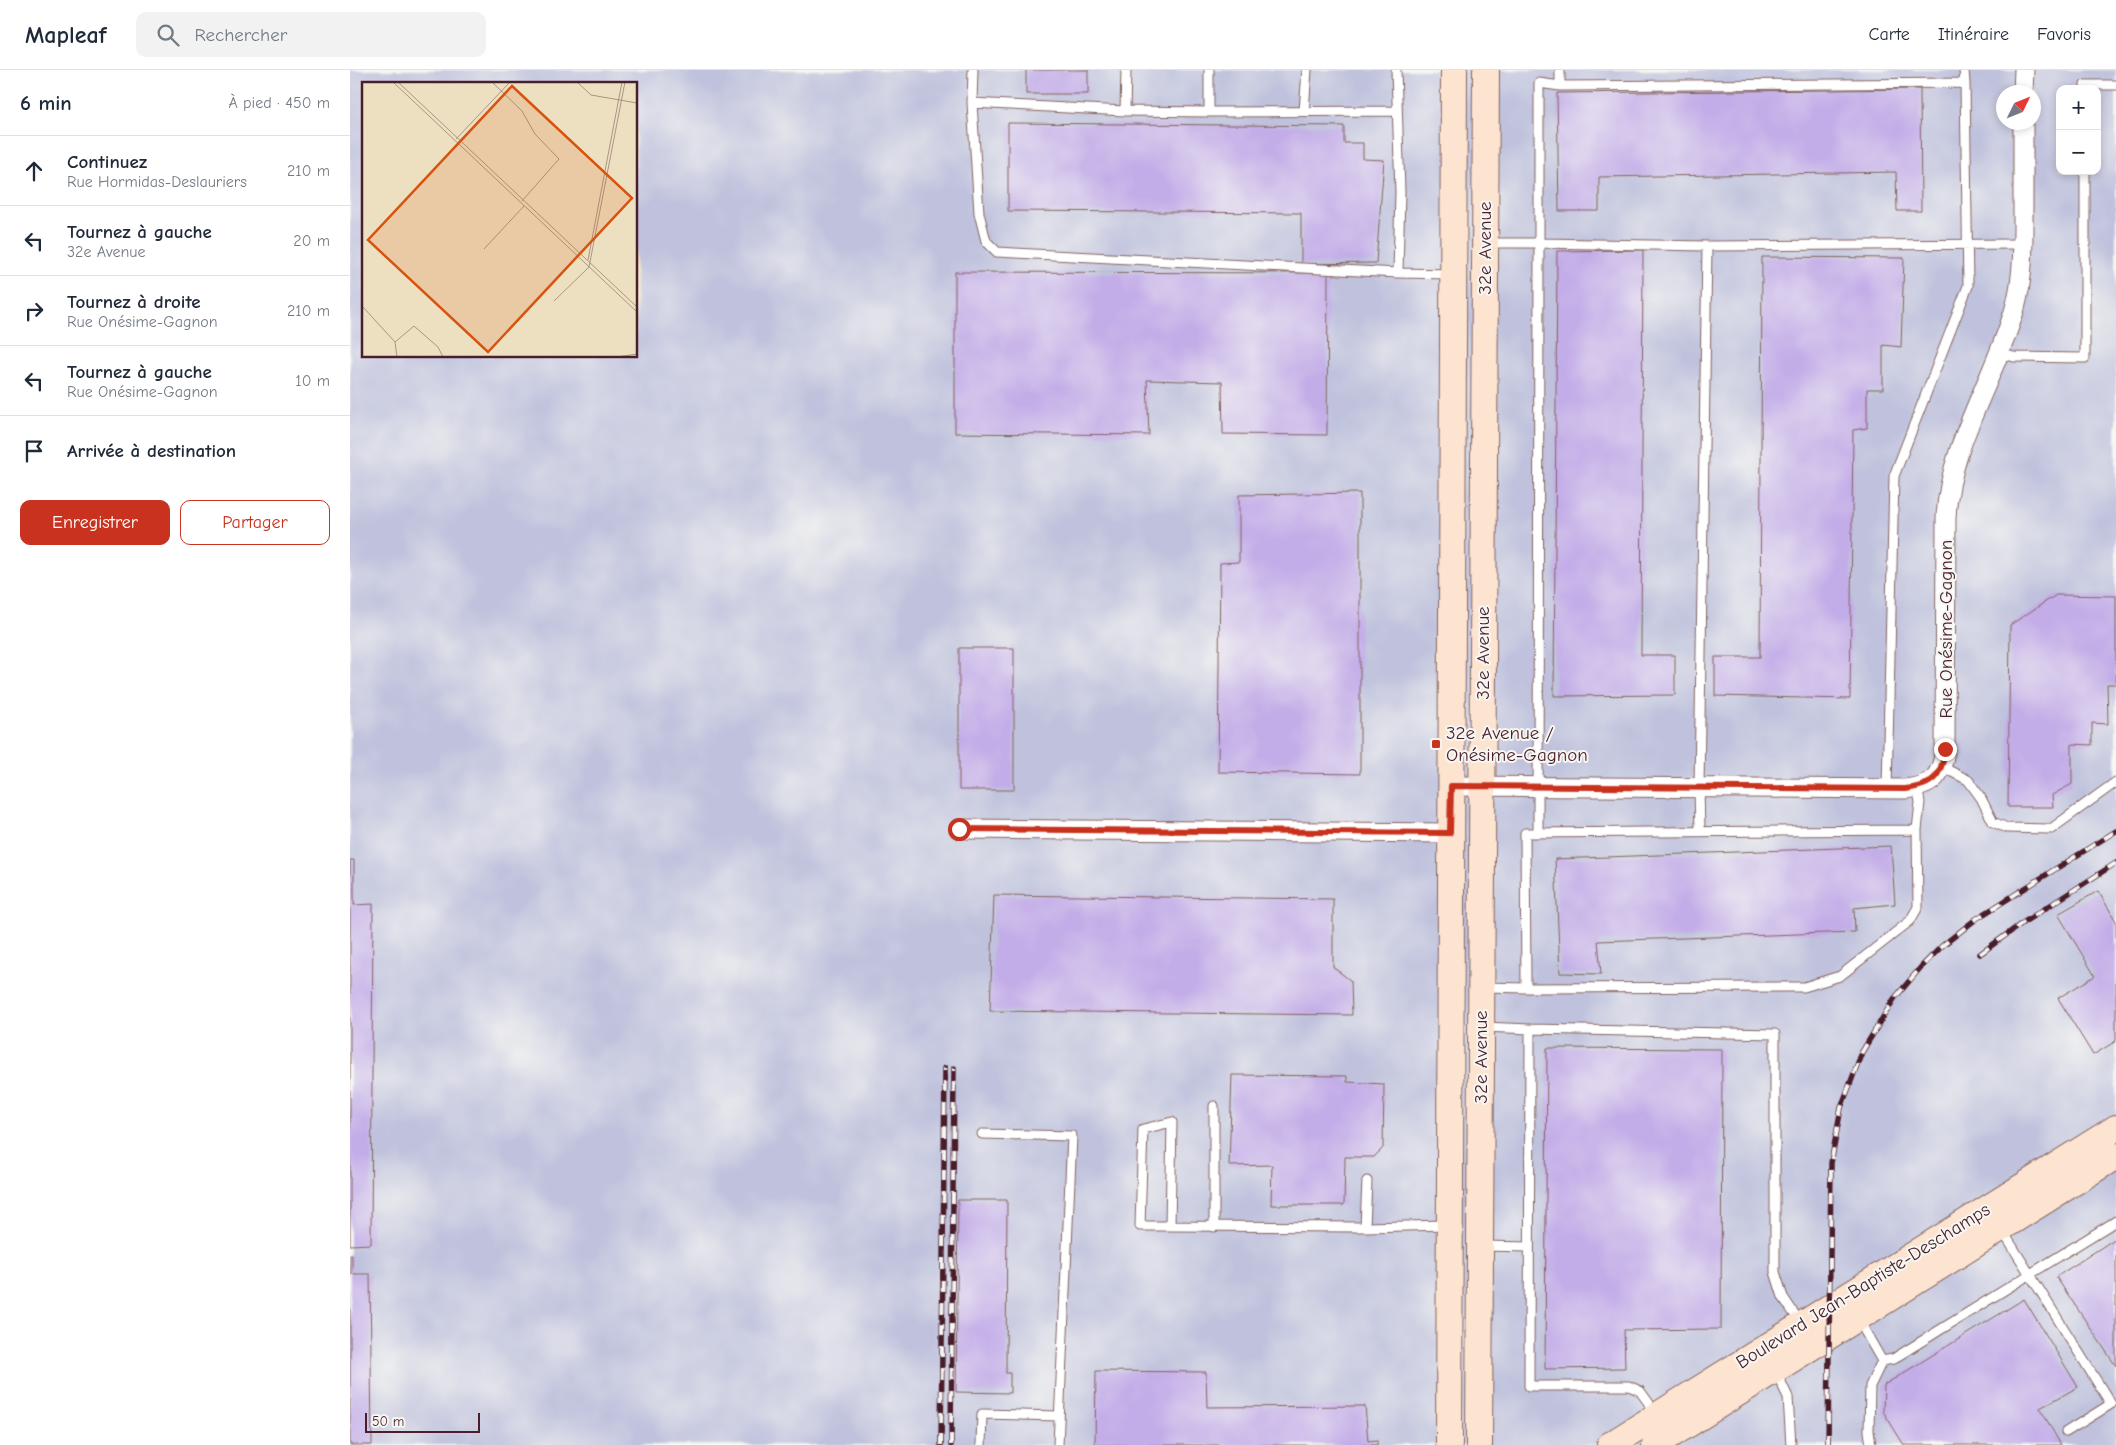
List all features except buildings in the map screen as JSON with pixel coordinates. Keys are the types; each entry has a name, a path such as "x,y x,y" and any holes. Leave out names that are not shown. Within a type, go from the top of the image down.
{"street":[{"name":"32e Avenue","path":"1448,1445 1454,70"},
{"name":"32e Avenue","path":"1479,1445 1486,70"},
{"path":"2024,70 2024,85"},
{"name":"Rue Onésime-Gagnon","path":"1942,767 1945,738 1946,526 1948,496 1960,452 1999,353 2017,299 2022,272 2023,244 2023,130"},
{"path":"1451,786 1887,789 1917,787 1934,779 1942,767"},
{"path":"959,829 1450,833"},
{"name":"Boulevard Jean-Baptiste-Deschamps","path":"1655,1445 1788,1348 2116,1128"},
{"name":"Boulevard Jean-Baptiste-Deschamps","path":"1610,1445 1657,1415 1788,1348 1857,1318 2116,1156"}],"lane":[{"path":"973,70 972,102 979,213 986,241 997,252 1398,273 1453,274"},
{"path":"1125,111 1126,70"},
{"path":"1210,70 1210,112"},
{"path":"1304,111 1307,70"},
{"path":"1396,70 1400,192 1398,273"},
{"path":"1560,70 1560,86"},
{"path":"1887,789 1894,476 1968,286 1964,70"},
{"path":"1538,833 1539,84 1560,86 1965,83"},
{"path":"2101,85 2116,85"},
{"path":"972,102 1125,111 1397,111"},
{"path":"1999,353 2014,357 2085,358 2085,175"},
{"path":"1485,243 1707,246 2023,244"},
{"path":"1700,831 1699,788 1707,246"},
{"path":"1942,767 1968,780 1981,798 1993,822 2007,828 2051,829 2116,782"},
{"path":"1481,987 1804,987 1840,976 1910,921 1916,913 1918,907 1917,830 1920,802 1917,787"},
{"path":"1526,988 1525,833 1917,830"},
{"path":"1480,1027 1775,1034 1775,1272 1783,1297 1788,1348 1786,1390 1791,1445"},
{"path":"1530,1028 1529,1386 1629,1386 1640,1391 1657,1415"},
{"path":"1214,1106 1214,1227"},
{"path":"1170,1226 1172,1122 1142,1129 1140,1226 1365,1227 1450,1224"},
{"path":"982,1134 1072,1136 1058,1445"},
{"path":"1365,1227 1367,1181"},
{"path":"1882,1361 1893,1359 2116,1220"},
{"path":"2000,1228 2111,1404 2066,1432"},
{"path":"1480,1246 1529,1247"},
{"path":"1857,1318 1882,1361"},
{"path":"1871,1445 1869,1431 1870,1386 1882,1361"},
{"path":"981,1445 982,1414 1059,1416"}],"shaded area":[{"path":"350,70 2116,70 2116,1445 350,1445"}],"railway":[{"path":"1828,1445 1831,1163 1841,1108 1862,1052 1894,999 1942,946 1976,919 2116,831"},
{"path":"1980,954 2021,924 2116,863"},
{"path":"941,1445 945,1068"},
{"path":"951,1445 954,1068"}],"place":[{"name":"32e Avenue / Onésime-Gagnon","path":"1436,744"}],"route":[{"path":"959,829 1450,833 1451,786 1905,789 1917,787 1934,779 1939,774 1944,762 1945,749"}]}
